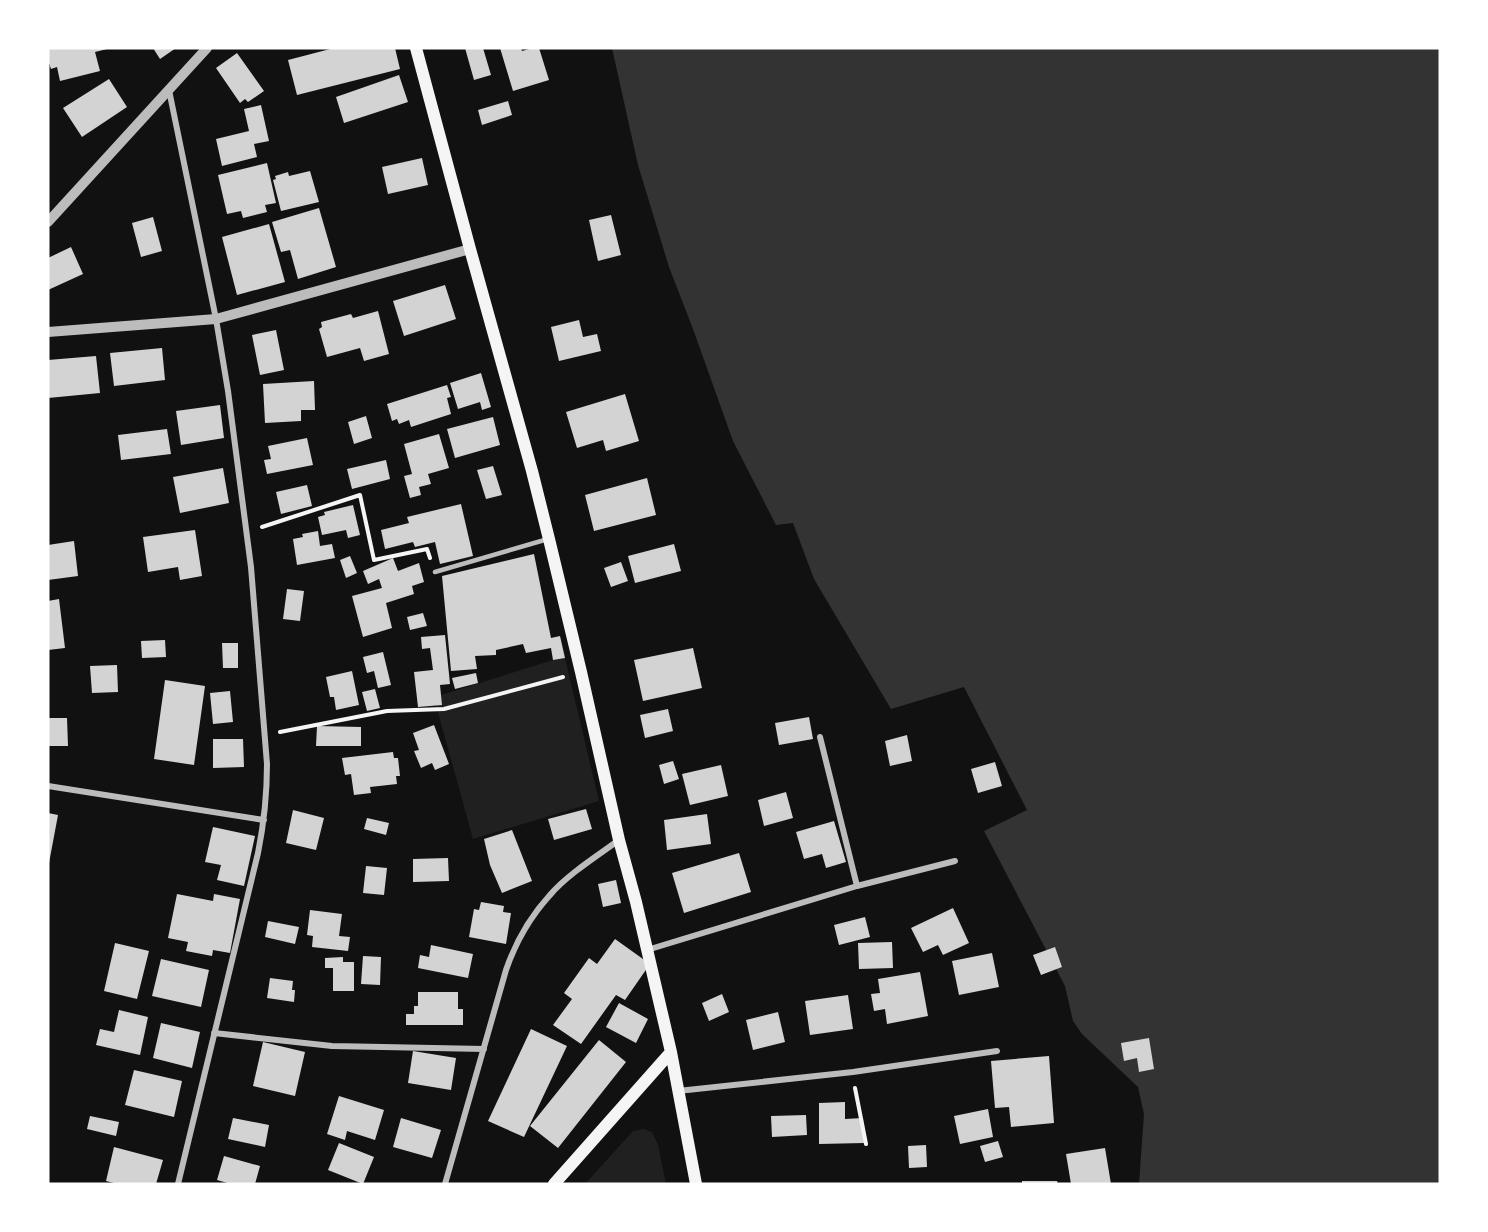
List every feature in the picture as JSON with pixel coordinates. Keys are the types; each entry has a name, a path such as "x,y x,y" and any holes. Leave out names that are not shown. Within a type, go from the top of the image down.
{"main road":[{"path":"416,48 549,539 671,1052 696,1184"},
{"path":"554,1184 671,1052"}],"street":[{"path":"48,222 207,48"},
{"path":"169,90 216,319 228,391 251,567 267,792 258,853 178,1184"},
{"path":"48,332 216,319 470,249"},
{"path":"820,737 857,886"},
{"path":"48,786 264,820"},
{"path":"445,1184 506,970 515,946 530,920 551,893 580,868 619,840"},
{"path":"647,950 857,886 955,861"},
{"path":"214,1033 332,1046 484,1049"},
{"path":"678,1091 853,1072 997,1051"}],"lane":[{"path":"435,572 549,539"}],"path":[{"path":"247,531 360,495 374,560 427,549 435,572"},
{"path":"264,735 387,711 444,709 581,672"},
{"path":"853,1072 866,1144"}],"shaded area":[{"path":"612,48 1440,48 1440,1184 1139,1184 1144,1114 1138,1087 1082,1034 1073,1021 1065,986 984,831 1027,810 964,687 891,709 814,579 793,523 776,525 733,441 669,267 638,165"},
{"path":"565,658 599,801 473,839 436,705 441,695"},
{"path":"644,1129 652,1132 658,1145 666,1184 585,1184 633,1131"}],"building":[{"path":"48,48 107,49 95,52 100,71 60,81 57,67 51,69"},
{"path":"153,48 176,48 160,59"},
{"path":"334,48 395,48 400,69 297,95 288,60"},
{"path":"465,48 483,48 491,75 474,80"},
{"path":"500,48 521,48 522,51 539,48 549,80 513,91"},
{"path":"237,53 264,91 248,102 245,99 240,103 216,68"},
{"path":"399,75 408,102 344,123 336,97"},
{"path":"109,79 127,107 82,137 63,108"},
{"path":"508,101 512,115 482,125 478,110"},
{"path":"261,105 269,141 254,144 257,157 222,166 216,139 249,131 244,109"},
{"path":"422,158 428,185 388,194 382,167"},
{"path":"267,163 276,203 265,205 267,212 243,218 241,211 227,214 218,175"},
{"path":"310,171 319,202 281,211 273,180 276,179 275,176 288,172 289,176"},
{"path":"319,208 336,267 298,279 290,250 281,252 272,222"},
{"path":"611,215 621,255 598,261 589,220"},
{"path":"153,217 162,251 141,257 132,223"},
{"path":"269,224 285,282 237,295 222,237"},
{"path":"71,247 83,274 48,290 48,258"},
{"path":"445,285 456,319 404,336 393,301"},
{"path":"378,311 389,354 364,361 360,348 327,357 319,329 322,327 321,322 351,314 353,318"},
{"path":"579,320 583,337 597,334 601,351 559,361 551,327"},
{"path":"276,330 284,370 260,375 252,335"},
{"path":"162,348 165,380 114,386 110,353"},
{"path":"96,356 100,393 48,398 48,360"},
{"path":"481,373 491,407 482,410 480,402 458,409 450,383"},
{"path":"314,381 315,410 301,410 301,421 265,423 263,384"},
{"path":"447,385 451,397 447,398 451,414 411,427 409,420 399,424 397,419 392,421 387,404"},
{"path":"625,394 639,441 606,451 603,440 577,448 566,412"},
{"path":"220,405 224,438 181,445 176,411"},
{"path":"366,416 372,438 354,444 348,422"},
{"path":"493,417 500,445 455,458 447,429"},
{"path":"167,429 171,454 121,460 118,435"},
{"path":"439,434 449,468 428,474 431,484 419,487 421,495 410,498 404,476 412,474 404,444"},
{"path":"307,438 313,465 267,474 264,460 271,459 268,446"},
{"path":"386,460 390,479 352,489 347,469"},
{"path":"493,466 502,495 486,499 477,470"},
{"path":"223,468 229,503 180,513 173,477"},
{"path":"647,478 656,515 594,531 585,495"},
{"path":"307,485 312,506 281,514 276,492"},
{"path":"461,504 473,556 440,564 435,542 415,547 413,542 385,549 381,530 409,523 407,517"},
{"path":"353,505 360,535 348,538 346,530 322,535 318,517 325,515 324,512"},
{"path":"195,530 202,576 180,580 178,567 148,572 143,537"},
{"path":"318,531 320,546 332,544 335,558 297,565 293,539 303,537 302,534"},
{"path":"74,541 78,576 48,580 48,545"},
{"path":"674,544 681,571 635,583 628,556"},
{"path":"534,554 551,638 560,636 565,658 553,660 551,648 526,653 523,644 496,650 496,655 475,656 477,669 451,671 442,576"},
{"path":"350,556 357,573 346,578 340,560"},
{"path":"393,558 398,571 419,563 424,582 412,586 414,594 386,603 392,628 363,637 352,596 382,588 379,579 368,584 363,571"},
{"path":"621,562 628,581 611,587 604,568"},
{"path":"287,589 304,591 300,621 283,619"},
{"path":"59,599 65,648 48,650 48,601"},
{"path":"423,613 427,626 410,630 407,617"},
{"path":"445,635 450,684 440,685 442,705 418,707 414,672 433,670 430,648 422,649 421,637"},
{"path":"165,640 166,657 142,658 141,641"},
{"path":"222,643 238,643 238,668 223,668"},
{"path":"693,648 702,688 643,701 634,660"},
{"path":"383,652 391,685 378,688 374,671 367,673 363,657"},
{"path":"117,665 118,692 92,693 90,666"},
{"path":"352,671 359,705 336,710 334,697 330,697 326,677"},
{"path":"476,673 478,683 455,689 452,678"},
{"path":"165,680 205,686 194,765 154,759"},
{"path":"375,689 380,708 367,711 362,692"},
{"path":"230,691 233,722 213,724 210,693"},
{"path":"668,709 673,731 645,738 640,715"},
{"path":"809,717 813,739 779,745 775,723"},
{"path":"48,718 67,718 68,746 48,746"},
{"path":"434,725 449,764 435,770 432,763 421,768 414,751 419,750 413,733"},
{"path":"317,726 361,727 361,746 316,746"},
{"path":"907,735 912,761 890,766 885,741"},
{"path":"213,739 243,739 244,767 213,768"},
{"path":"393,752 394,758 398,758 400,776 396,776 397,784 370,787 371,793 354,795 351,774 345,775 342,758"},
{"path":"673,761 679,779 664,784 659,765"},
{"path":"995,762 1002,786 978,793 971,769"},
{"path":"721,765 728,796 690,805 682,774"},
{"path":"786,792 793,818 764,826 758,800"},
{"path":"586,809 592,829 554,840 548,819"},
{"path":"293,810 324,818 316,850 286,843"},
{"path":"48,813 58,815 49,863 48,862"},
{"path":"707,814 711,844 667,850 664,820"},
{"path":"367,818 389,823 386,835 364,829"},
{"path":"834,821 846,862 826,868 822,854 804,859 796,832"},
{"path":"213,827 255,836 244,886 217,880 221,865 205,862"},
{"path":"512,830 532,881 502,893 490,865 484,839"},
{"path":"739,853 751,892 684,913 672,873"},
{"path":"448,858 449,881 413,882 413,859"},
{"path":"366,866 387,868 384,895 363,893"},
{"path":"616,880 621,903 603,907 598,884"},
{"path":"177,894 213,901 214,894 240,899 230,953 213,950 212,956 186,951 188,942 168,938"},
{"path":"481,902 504,906 503,912 511,913 506,944 469,937 474,909 479,910"},
{"path":"953,908 969,943 943,955 938,945 923,952 911,928"},
{"path":"310,910 342,914 339,936 350,937 348,951 312,947 313,936 307,935"},
{"path":"865,917 870,937 839,945 834,925"},
{"path":"268,921 299,927 295,944 265,937"},
{"path":"615,939 650,964 625,1000 616,995 581,1044 553,1025 572,999 564,993 589,958 597,964"},
{"path":"892,942 893,968 859,969 858,943"},
{"path":"115,943 149,951 137,999 104,991"},
{"path":"431,945 473,954 468,978 418,968 420,955 429,957"},
{"path":"1055,947 1062,967 1041,975 1033,955"},
{"path":"992,953 999,987 959,995 952,961"},
{"path":"363,956 381,957 380,985 361,984"},
{"path":"343,957 343,962 354,962 354,991 333,991 333,968 325,968 325,958"},
{"path":"161,959 209,970 201,1007 152,996"},
{"path":"920,972 928,1016 887,1024 885,1009 874,1011 871,994 880,993 878,979"},
{"path":"270,978 293,981 294,1002 267,998"},
{"path":"418,992 458,992 458,1009 463,1009 463,1025 406,1025 406,1014 414,1014 414,1006 418,1006"},
{"path":"722,994 729,1012 709,1021 702,1003"},
{"path":"848,995 853,1029 810,1035 805,1001"},
{"path":"619,1003 648,1019 636,1043 606,1027"},
{"path":"119,1010 148,1017 140,1055 96,1045 100,1029 114,1032"},
{"path":"778,1012 785,1042 753,1050 746,1020"},
{"path":"161,1023 200,1032 192,1068 153,1058"},
{"path":"531,1029 567,1046 524,1137 488,1121"},
{"path":"1149,1038 1154,1069 1139,1072 1137,1058 1124,1061 1121,1043"},
{"path":"599,1040 626,1062 558,1148 530,1126"},
{"path":"263,1042 305,1052 295,1096 253,1086"},
{"path":"413,1051 456,1058 451,1090 408,1083"},
{"path":"1049,1056 1054,1123 1011,1127 1009,1107 995,1108 991,1061"},
{"path":"134,1070 182,1081 174,1117 125,1105"},
{"path":"339,1096 384,1110 375,1140 347,1131 345,1140 327,1134"},
{"path":"845,1102 845,1119 863,1118 864,1143 819,1144 819,1103"},
{"path":"988,1109 993,1137 960,1144 954,1116"},
{"path":"806,1115 807,1135 772,1137 771,1116"},
{"path":"90,1116 119,1122 116,1136 87,1129"},
{"path":"233,1118 269,1125 265,1147 228,1139"},
{"path":"401,1118 441,1130 432,1158 393,1147"},
{"path":"998,1141 1003,1157 985,1162 980,1146"},
{"path":"339,1143 374,1157 363,1184 328,1170"},
{"path":"926,1145 927,1167 909,1168 908,1146"},
{"path":"114,1147 163,1160 156,1184 118,1184 106,1181"},
{"path":"1105,1148 1111,1184 1071,1184 1066,1154"},
{"path":"224,1156 260,1166 255,1184 231,1184 217,1180"},
{"path":"1022,1181 1057,1181 1058,1184 1022,1184"}]}
